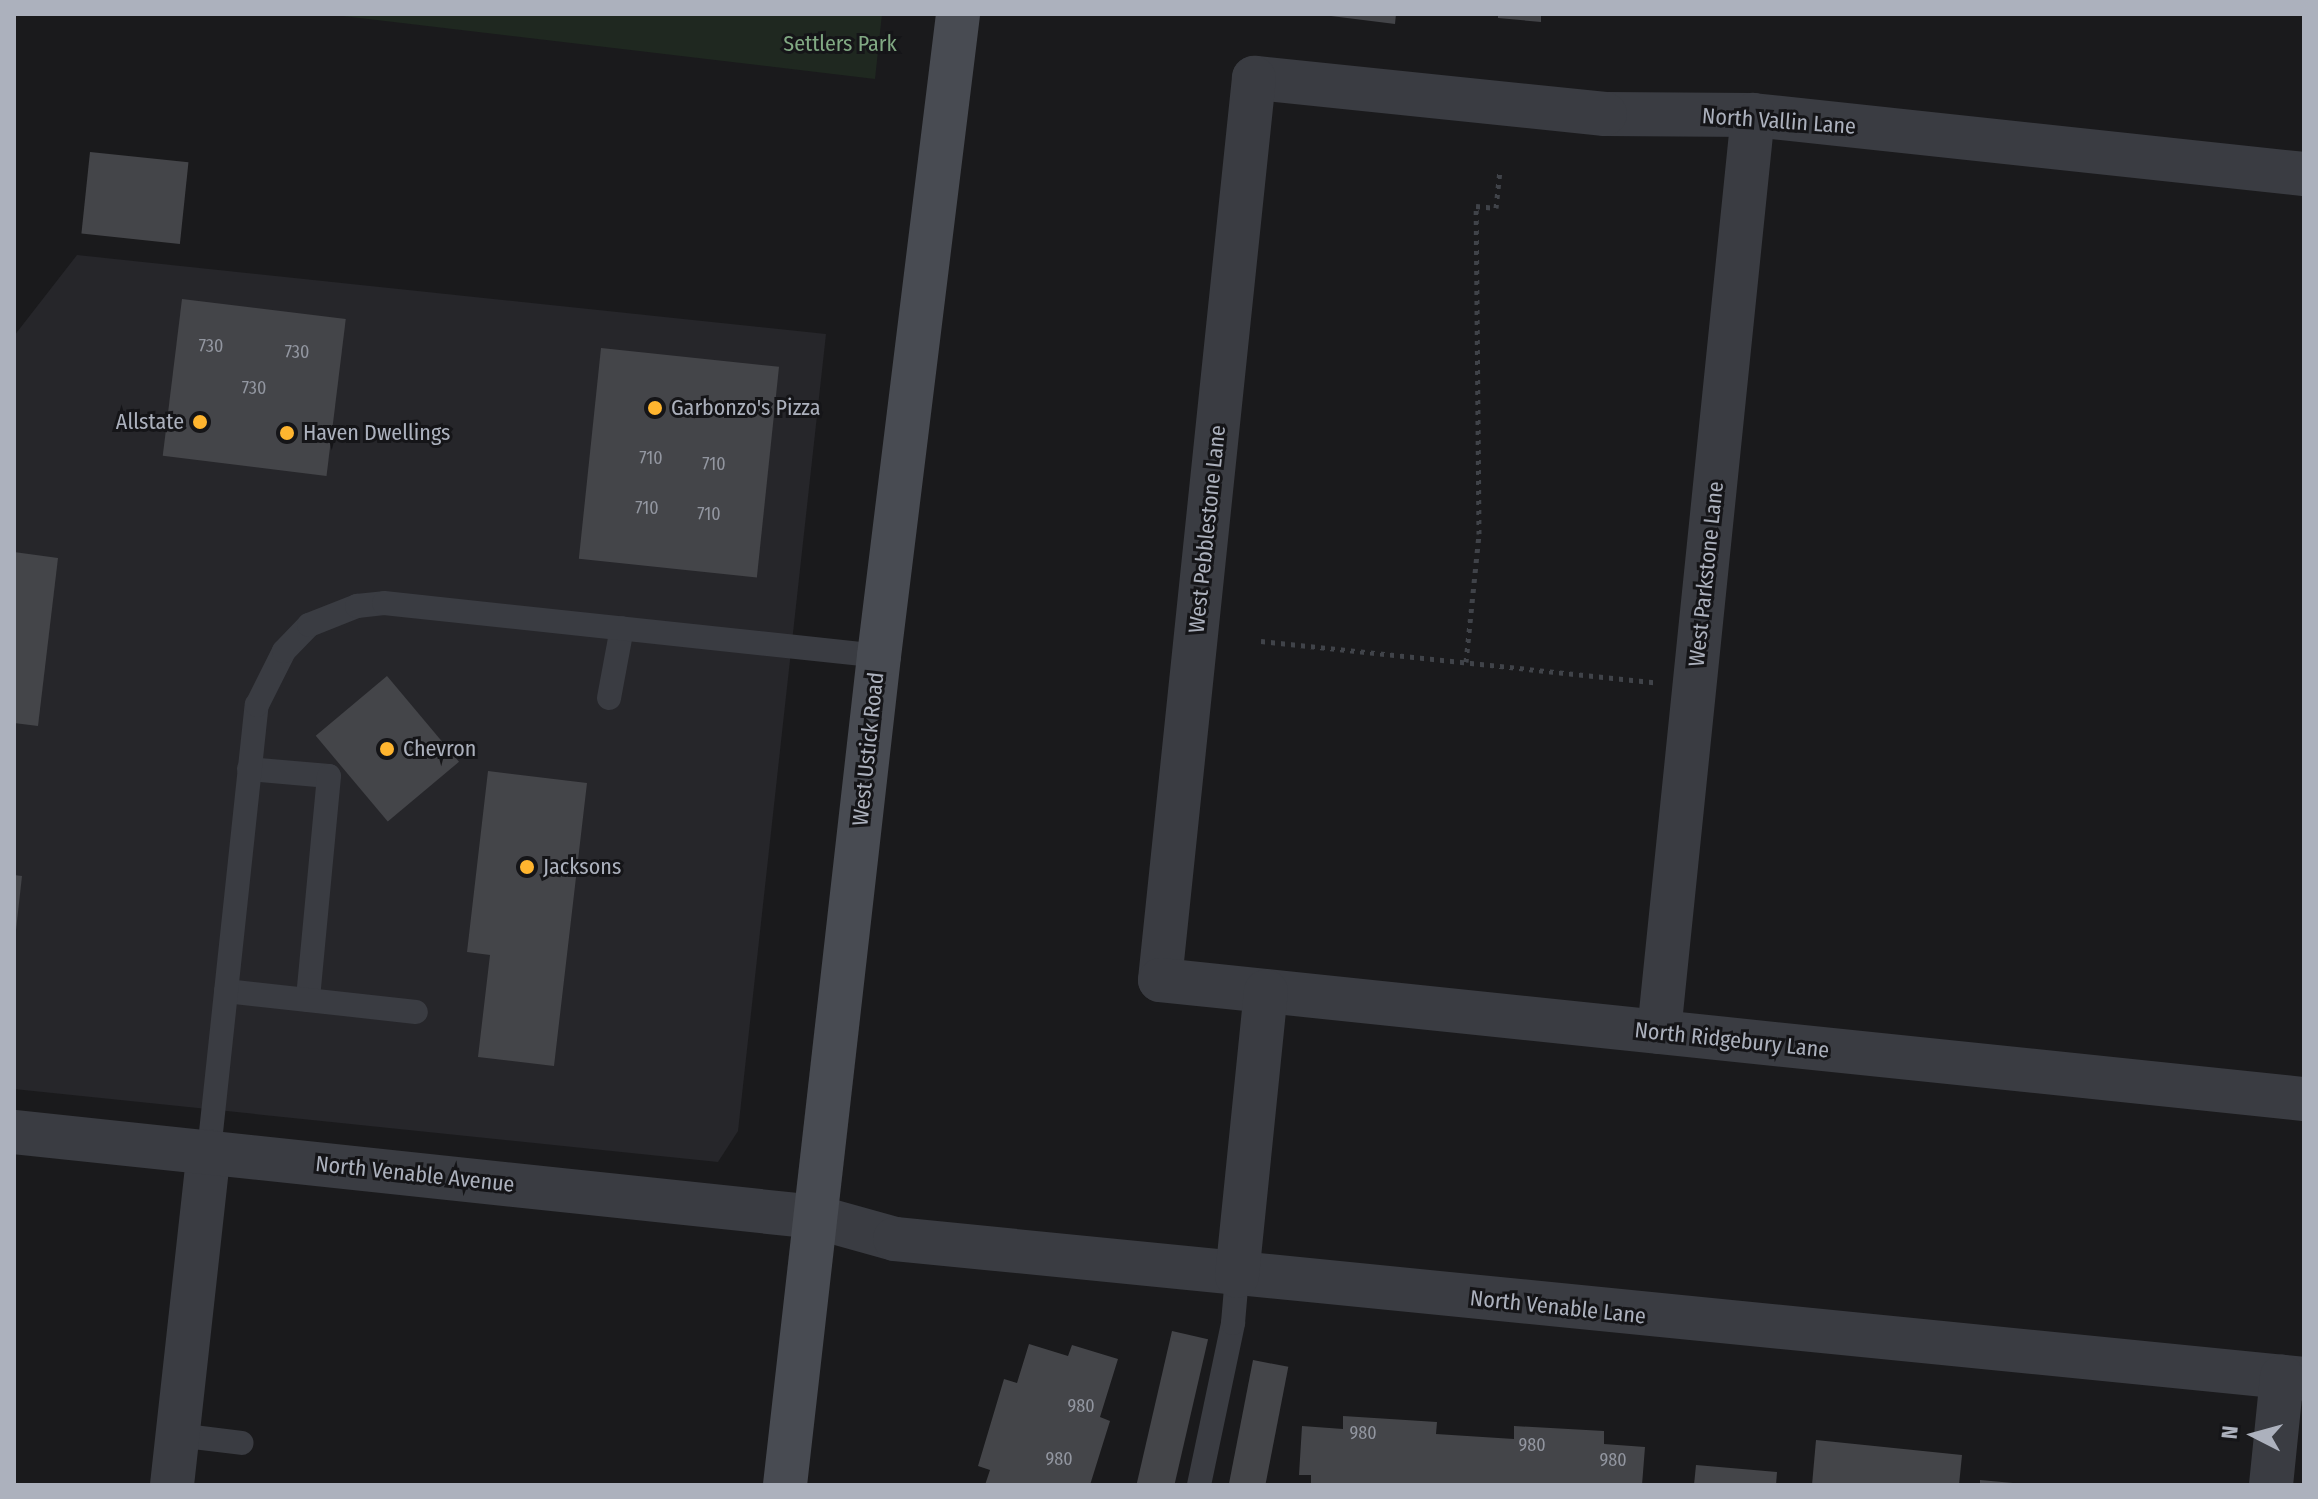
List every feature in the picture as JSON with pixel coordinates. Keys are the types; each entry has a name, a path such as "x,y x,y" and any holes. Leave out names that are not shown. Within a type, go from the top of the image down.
{"main road":[{"name":"West Ustick Road","path":"785,1485 879,656 958,14"}],"street":[{"name":"North Vallin Lane","path":"1254,78 1605,114 1753,115 2304,174"},
{"name":"West Pebblestone Lane","path":"1160,980 1254,78"},
{"name":"West Parkstone Lane","path":"1659,1032 1753,115"},
{"name":"North Ridgebury Lane","path":"1160,980 2304,1099"},
{"path":"1237,1276 1266,991"},
{"name":"North Venable Avenue","path":"14,1132 816,1217"},
{"path":"172,1485 209,1151"},
{"name":"North Venable Lane","path":"816,1217 895,1239 1237,1276 2293,1378"},
{"path":"2271,1485 2293,1378"}],"lane":[{"path":"209,1151 257,705 284,651 309,625 357,606 384,603 879,656"},
{"path":"609,698 622,628"},
{"path":"249,769 329,776 308,1000"},
{"path":"226,991 416,1012"},
{"path":"1199,1485 1233,1323 1237,1276"},
{"path":"177,1435 242,1443"}],"path":[{"path":"1466,662 1479,534 1476,206 1496,208 1500,171"},
{"path":"1261,641 1657,683"}],"shaded area":[{"path":"77,255 826,334 738,1131 718,1162 14,1089 14,336"}],"green space":[{"name":"Settlers Park","path":"326,14 882,14 875,79"}],"building":[{"path":"1315,14 1396,14 1395,24"},
{"path":"1498,14 1541,14 1541,22 1498,18"},
{"path":"90,152 188,162 180,244 81,234"},
{"path":"182,299 346,319 327,476 163,456"},
{"path":"601,348 779,367 757,578 579,559"},
{"path":"14,552 58,558 38,726 14,723"},
{"name":"Chevron","path":"387,676 459,762 388,822 316,736"},
{"name":"Jacksons","path":"488,771 587,783 554,1066 478,1057 490,955 467,952"},
{"path":"14,875 22,876 16,930 14,930"},
{"path":"1172,1331 1208,1339 1174,1485 1136,1485"},
{"path":"1029,1344 1068,1356 1072,1345 1118,1359 1100,1417 1110,1421 1090,1485 985,1485 990,1470 978,1466 1004,1379 1017,1383"},
{"path":"1253,1360 1288,1367 1265,1485 1229,1485"},
{"path":"1343,1416 1437,1422 1436,1434 1514,1439 1514,1426 1604,1431 1604,1444 1645,1447 1642,1485 1311,1485 1311,1475 1299,1475 1302,1426 1343,1429"},
{"path":"1816,1440 1962,1455 1959,1485 1812,1485"},
{"path":"1696,1465 1777,1472 1776,1485 1694,1485"},
{"path":"1980,1480 2013,1483 2013,1485 1980,1485"}],"place":[{"name":"Garbonzo's Pizza","path":"655,408"},
{"name":"Allstate","path":"200,422"},
{"name":"Haven Dwellings","path":"287,433"},
{"name":"Chevron","path":"387,749"},
{"name":"Jacksons","path":"527,867"}]}
